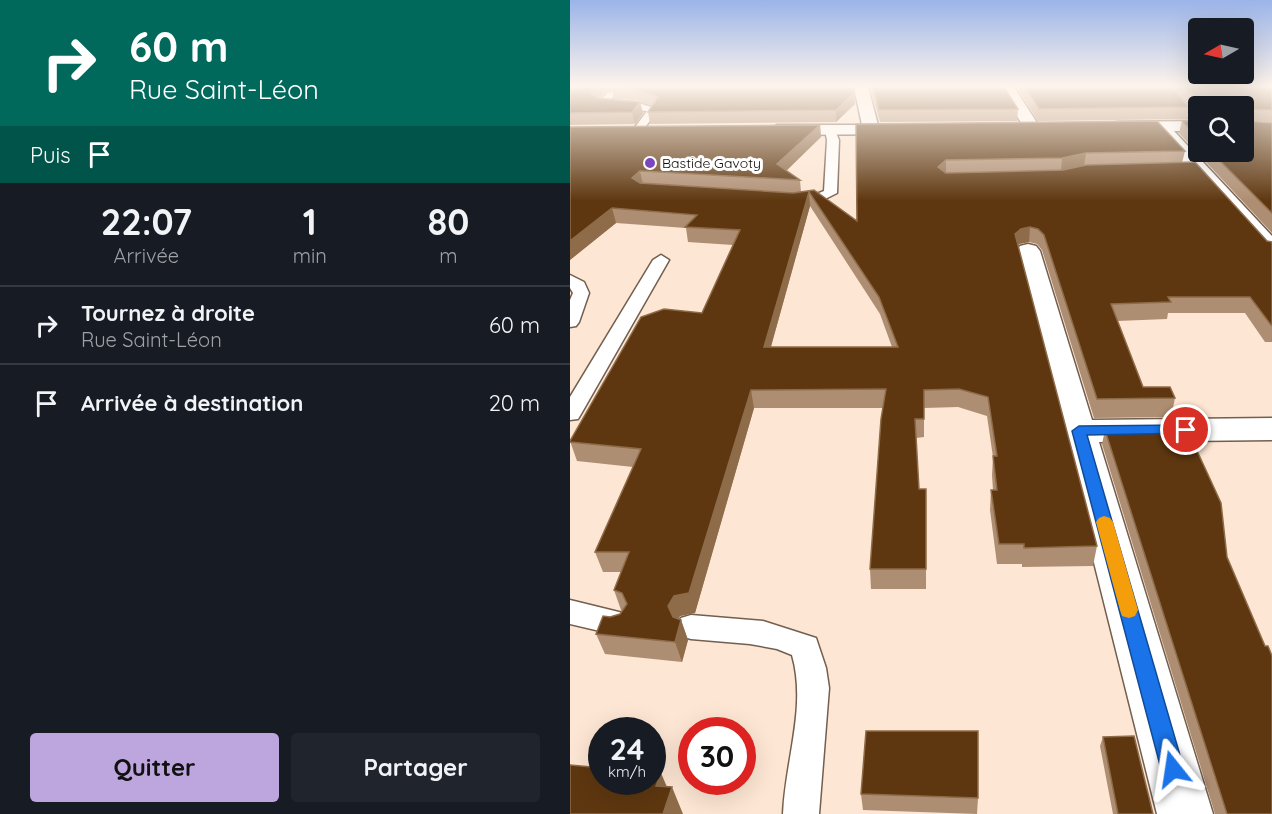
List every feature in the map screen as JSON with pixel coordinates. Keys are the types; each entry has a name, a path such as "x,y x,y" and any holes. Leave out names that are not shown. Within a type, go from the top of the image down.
{"street":[{"path":"870,125 871,130"},
{"path":"1010,129 1039,129 1036,125"},
{"path":"1100,128 1186,125"},
{"path":"1161,127 1272,250"},
{"path":"632,130 662,130"},
{"path":"764,130 916,130"},
{"path":"1028,251 1185,814"},
{"path":"1079,431 1272,429"}],"lane":[{"path":"632,130 637,125"},
{"path":"783,200 817,199 830,193 833,140 830,130"},
{"path":"1179,170 1200,170"},
{"path":"570,414 661,260"},
{"path":"570,280 578,285 581,293 570,322"},
{"path":"570,612 617,623"},
{"path":"691,627 765,632 787,638 806,647 813,667 815,696 801,796 801,814"}],"building":[{"path":"820,125 777,164 800,180 640,171 632,178 640,183 793,193 814,190 857,221 856,125 1161,125 1185,151 1086,153 1062,158 946,160 938,167 946,173 1063,170 1086,165 1195,162 1267,241 1272,242 1272,325 1250,297 1168,297 1171,302 1111,304 1143,387 1170,387 1175,398 1097,399 1044,235 1038,229 1030,227 1021,229 1015,234 1097,546 1024,548 1024,544 999,544 991,490 997,490 993,456 997,456 988,397 959,389 924,390 924,419 915,419 919,489 926,489 926,569 870,569 881,419 886,389 751,390 689,593 674,596 668,606 673,617 681,620 675,642 596,634 603,616 610,617 620,614 627,604 622,593 614,590 629,552 595,552 641,449 570,441 641,317 664,309 702,313 740,230 685,227 697,215 612,208 570,241 570,127","holes":["809,192 879,297 898,347 764,347"]},
{"path":"1254,125 1272,125 1272,213 1221,162 1254,162"},
{"path":"1187,429 1221,503 1227,557 1265,646 1268,646 1272,656 1272,814 1227,814 1105,430"},
{"path":"866,731 978,731 978,798 861,794"},
{"path":"1134,736 1153,814 1118,814 1103,737"},
{"path":"570,765 588,767 588,795 666,795 666,787 672,787 663,814 570,814"}],"slow traffic":[{"path":"1104,522 1129,610"}],"place":[{"name":"Bastide Gavoty","path":"650,163"}],"route":[{"path":"1173,769 1079,431 1186,430"}]}
